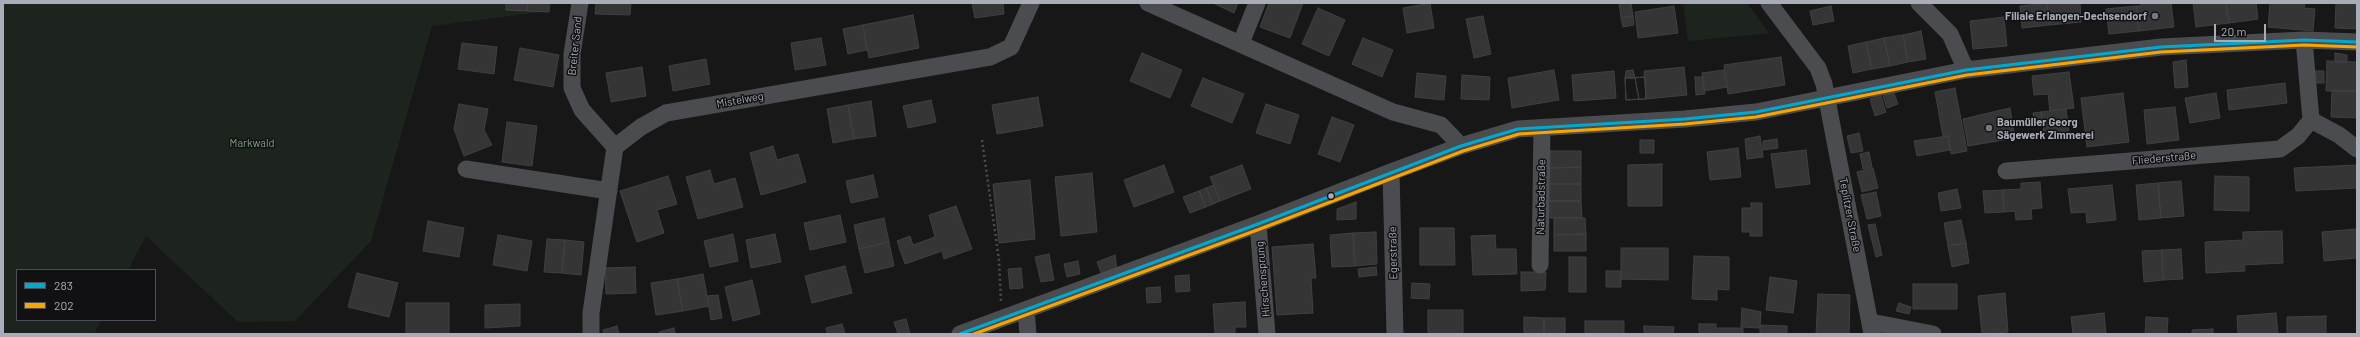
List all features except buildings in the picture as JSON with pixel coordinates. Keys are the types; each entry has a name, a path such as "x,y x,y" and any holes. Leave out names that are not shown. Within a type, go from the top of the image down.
{"street":[{"name":"Breiter Sand","path":"580,3 572,54 572,88 582,110 616,147"},
{"name":"Mistelweg","path":"616,147 641,127 666,113 990,57 1011,47 1031,3"},
{"path":"1241,43 1257,3"},
{"name":"Teplitzer Straße","path":"1769,3 1818,68 1828,97 1871,328"},
{"path":"1919,3 1950,34 1966,70"},
{"path":"1155,4 1393,112 1440,125 1460,146"},
{"path":"2304,40 2311,120 2339,135 2357,149"},
{"path":"960,334 1258,224 1460,146 1518,129 1685,119 1756,112 1966,70 2161,48 2304,40 2357,42"},
{"name":"Fliederstraße","path":"2006,172 2280,149 2298,136 2311,120"},
{"name":"Naturbadstraße","path":"1540,266 1542,128"},
{"path":"591,334 592,313 616,147"},
{"path":"466,169 609,190"},
{"name":"Egerstraße","path":"1391,172 1395,334"},
{"name":"Hirschensprung","path":"1258,224 1267,334"},
{"path":"1026,310 1028,334"},
{"path":"1871,328 1934,334"}],"path":[{"path":"982,140 999,260 999,289 1004,318"}],"green space":[{"name":"Markwald","path":"3,3 552,3 550,11 432,26 371,241 295,321 238,322 146,236 129,269 16,269 16,321 101,321 94,334 3,334"},
{"path":"1683,3 1747,3 1769,33 1783,32 1688,41"}],"transit line":[{"name":"283","path":"960,334 1258,224 1461,146 1518,129 1685,119 1756,112 1966,70 2161,47 2304,40 2357,42"},
{"name":"202","path":"974,334 1260,229 1463,151 1519,134 1685,124 1756,117 1967,75 2161,52 2304,45 2357,47"}],"place":[{"name":"Filiale Erlangen-Dechsendorf","path":"2155,16"},
{"name":"Baumüller Georg Sägewerk Zimmerei","path":"1989,128"}]}
